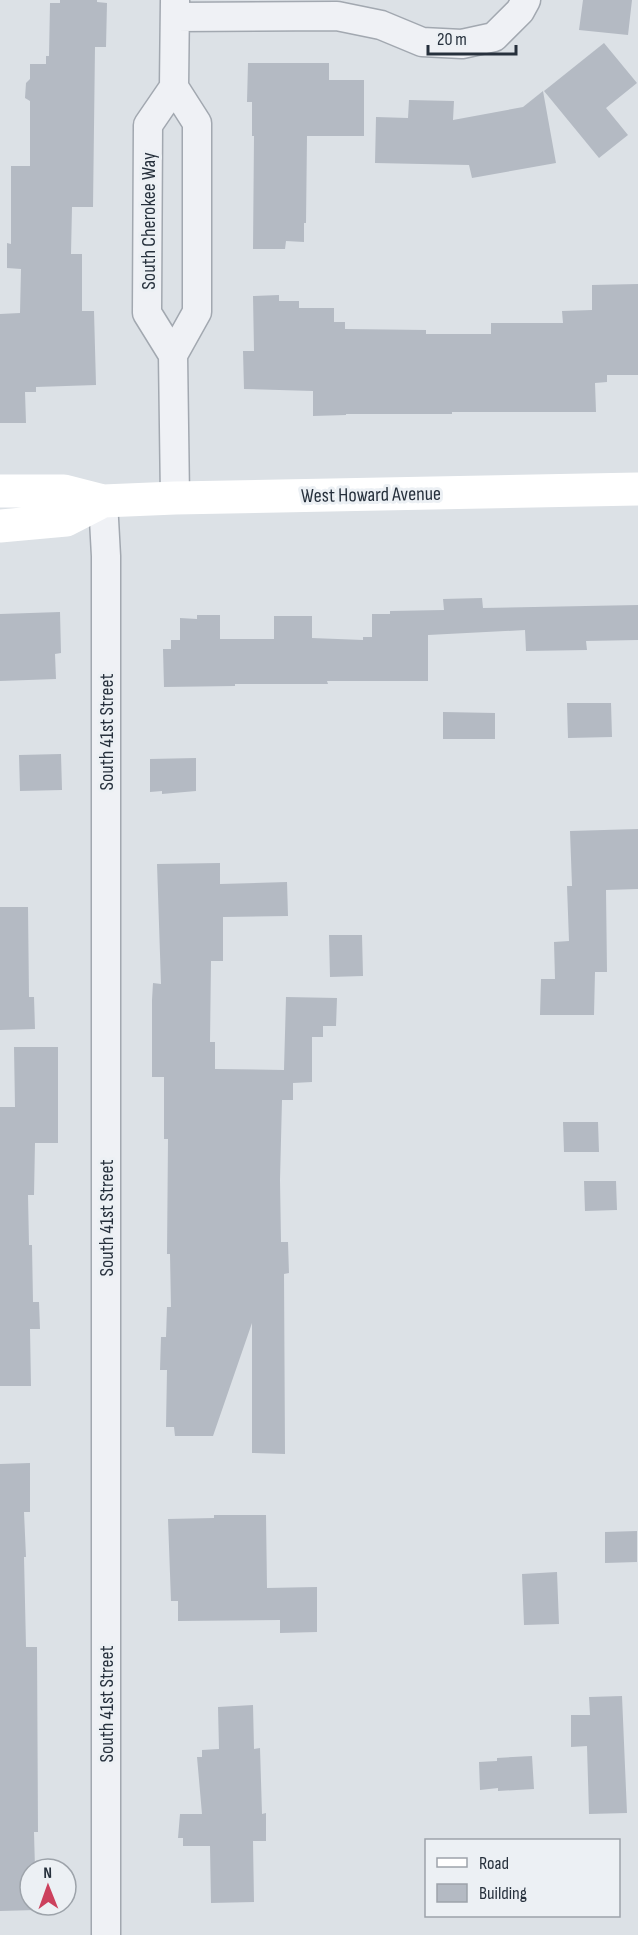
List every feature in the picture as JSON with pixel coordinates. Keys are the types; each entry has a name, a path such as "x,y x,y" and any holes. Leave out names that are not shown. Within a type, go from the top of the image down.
{"street":[{"path":"176,498 173,355 197,312 197,123 174,87 175,8 337,16 381,25 422,42 462,44 494,37 520,11 526,0"},
{"name":"South Cherokee Way","path":"173,355 147,313 148,124 174,87"},
{"name":"West Howard Avenue","path":"0,490 64,490 103,501 638,489"},
{"name":"West Howard Avenue","path":"0,526 66,520 103,501"},
{"name":"South 41st Street","path":"103,501 106,556 106,1935"}],"building":[{"path":"60,0 97,0 97,2 107,3 106,47 95,47 93,207 72,207 71,254 82,254 82,311 94,311 96,385 36,387 36,392 25,392 26,423 0,423 0,314 20,313 21,269 7,268 7,243 11,244 11,166 30,166 30,101 25,98 26,83 30,79 30,64 46,64 46,56 49,56 50,3 60,3"},
{"path":"583,0 632,0 628,35 579,30"},
{"path":"604,43 637,83 606,108 628,135 599,158 544,91"},
{"path":"248,63 329,63 329,80 364,80 364,136 307,136 304,242 286,241 285,249 253,249 254,136 252,136 252,102 247,102"},
{"path":"543,91 556,163 472,178 469,165 375,163 376,117 408,118 409,100 454,101 453,120 523,107"},
{"path":"638,284 638,375 607,375 607,382 595,383 596,412 452,412 452,414 313,416 313,391 244,389 243,351 254,351 253,296 279,295 279,301 299,301 299,308 334,308 334,322 345,322 345,329 426,330 426,334 491,334 491,323 563,323 562,311 592,310 592,285"},
{"path":"482,598 483,608 638,605 638,640 586,641 587,650 526,651 525,630 428,635 428,681 327,681 328,684 164,687 163,649 171,649 171,640 180,640 180,618 197,619 197,615 220,615 220,639 274,639 274,616 312,616 312,638 363,640 363,637 372,637 372,614 390,614 390,611 444,610 443,599"},
{"path":"60,612 61,653 55,654 56,679 0,681 0,614"},
{"path":"567,703 611,703 612,737 568,738"},
{"path":"443,712 495,713 495,739 443,739"},
{"path":"61,754 62,790 20,791 19,755"},
{"path":"196,758 196,791 162,794 162,791 150,792 150,759"},
{"path":"638,829 638,889 606,890 607,972 595,972 594,1015 540,1015 541,979 555,979 554,942 569,941 567,886 572,886 570,831"},
{"path":"220,863 220,884 287,882 288,916 223,917 223,961 211,961 210,1042 215,1042 215,1069 284,1070 286,997 337,998 336,1026 323,1026 323,1037 312,1037 312,1082 293,1083 293,1100 282,1100 281,1242 288,1242 289,1273 284,1274 285,1454 252,1453 252,1323 213,1436 175,1436 174,1427 166,1427 167,1370 160,1370 161,1337 166,1337 167,1307 171,1307 170,1254 167,1254 168,1139 164,1139 164,1077 152,1077 153,983 161,984 157,864"},
{"path":"0,907 28,907 29,997 34,997 35,1029 0,1030"},
{"path":"329,935 362,935 363,976 330,977"},
{"path":"14,1047 58,1047 58,1143 35,1143 34,1195 28,1195 33,1302 39,1302 40,1329 30,1329 31,1386 0,1386 0,1107 15,1107"},
{"path":"563,1122 598,1122 599,1152 564,1152"},
{"path":"584,1181 616,1181 617,1210 585,1211"},
{"path":"30,1463 30,1512 24,1512 26,1557 24,1557 26,1647 37,1647 38,1832 34,1832 35,1857 18,1857 18,1910 0,1911 0,1464"},
{"path":"214,1515 266,1515 267,1588 317,1587 317,1632 280,1633 280,1620 178,1621 178,1601 171,1601 168,1519 214,1518"},
{"path":"637,1531 637,1562 605,1563 605,1532"},
{"path":"557,1572 559,1624 524,1625 522,1574"},
{"path":"622,1696 627,1813 589,1814 587,1746 571,1747 571,1715 590,1715 589,1697"},
{"path":"253,1705 254,1749 260,1748 262,1814 266,1813 266,1841 253,1841 254,1902 211,1903 210,1846 183,1846 183,1838 178,1838 180,1814 202,1814 197,1757 202,1757 202,1750 219,1749 218,1707"},
{"path":"532,1756 534,1789 480,1790 479,1762 497,1761 497,1758"}]}
